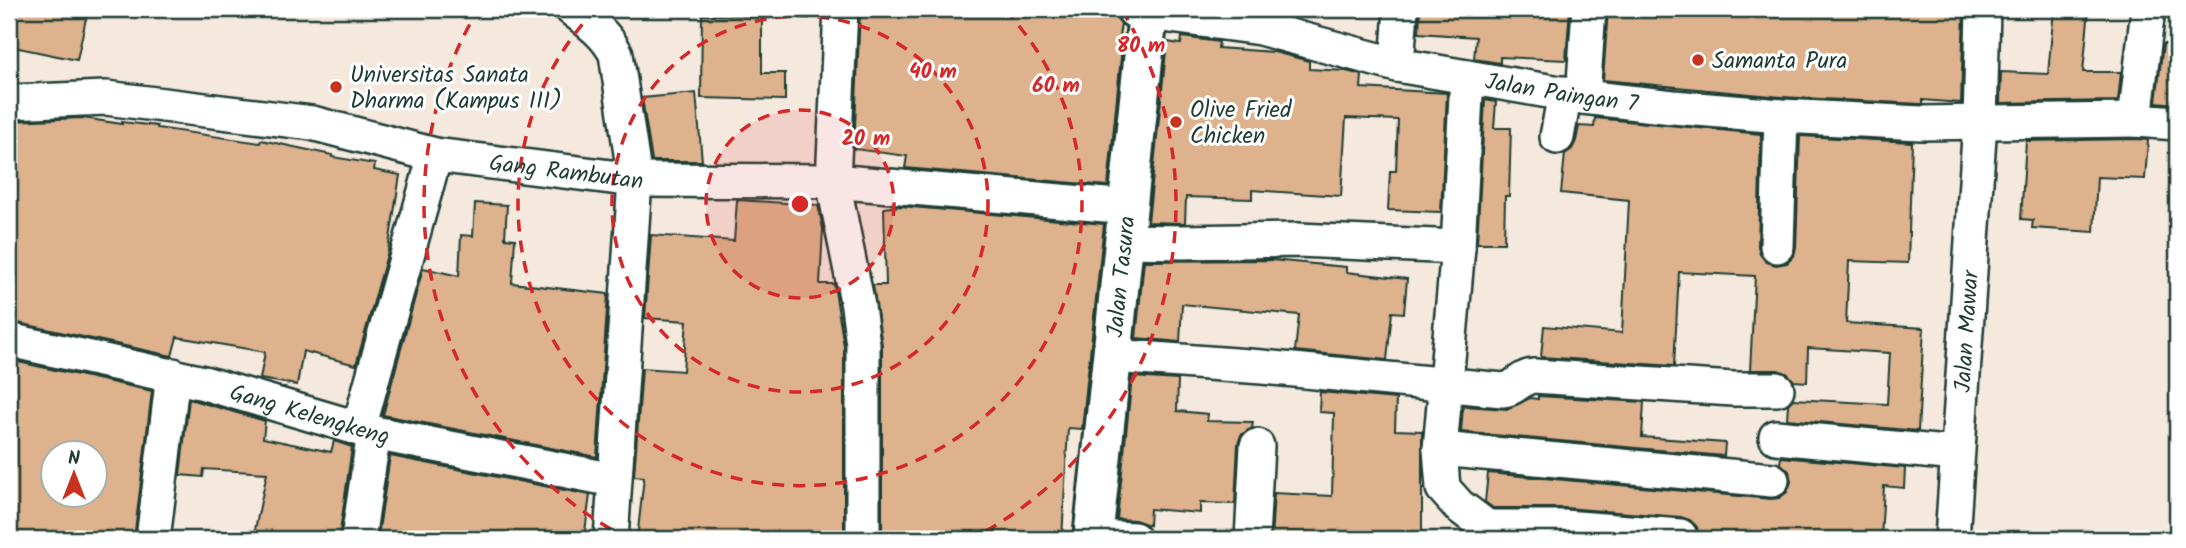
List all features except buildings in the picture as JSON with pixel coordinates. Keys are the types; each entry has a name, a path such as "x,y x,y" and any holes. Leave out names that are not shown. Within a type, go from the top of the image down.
{"street":[{"path":"572,9 611,42 616,54 635,180 611,539"},
{"path":"840,9 833,181 863,345 863,539"},
{"path":"1397,65 1401,9"},
{"path":"1557,137 1574,95 1589,9"},
{"name":"Jalan Mawar","path":"1952,539 1980,121 1983,9"},
{"path":"2135,120 2148,9"},
{"name":"Jalan Paingan 7","path":"1142,11 1262,18 1397,65 1574,95 1781,116 1921,122 2135,120 2177,123"},
{"name":"Jalan Tasura","path":"1094,538 1126,224 1142,11"},
{"path":"1467,77 1458,247 1440,449 1443,488 1458,506 1488,533 1564,527 1679,536"},
{"name":"Gang Rambutan","path":"9,102 106,98 312,122 435,155 635,180 833,181 1126,224 1183,242 1298,240 1458,247"},
{"path":"1777,246 1781,116"},
{"path":"358,539 366,431 390,310 435,155"},
{"name":"Gang Kelengkeng","path":"9,340 173,375 366,431 614,480"},
{"path":"1113,356 1262,367 1447,386 1510,389 1520,380 1534,376 1733,389 1777,389"},
{"path":"153,539 173,375"},
{"path":"1776,437 1957,454"},
{"path":"1252,539 1257,446"},
{"path":"1440,449 1772,480"},
{"path":"1094,538 1134,539"}],"place":[{"name":"Samanta Pura","path":"1698,60"},
{"name":"Universitas Sanata Dharma (Kampus III)","path":"336,87"},
{"name":"Olive Fried Chicken","path":"1176,122"}]}
